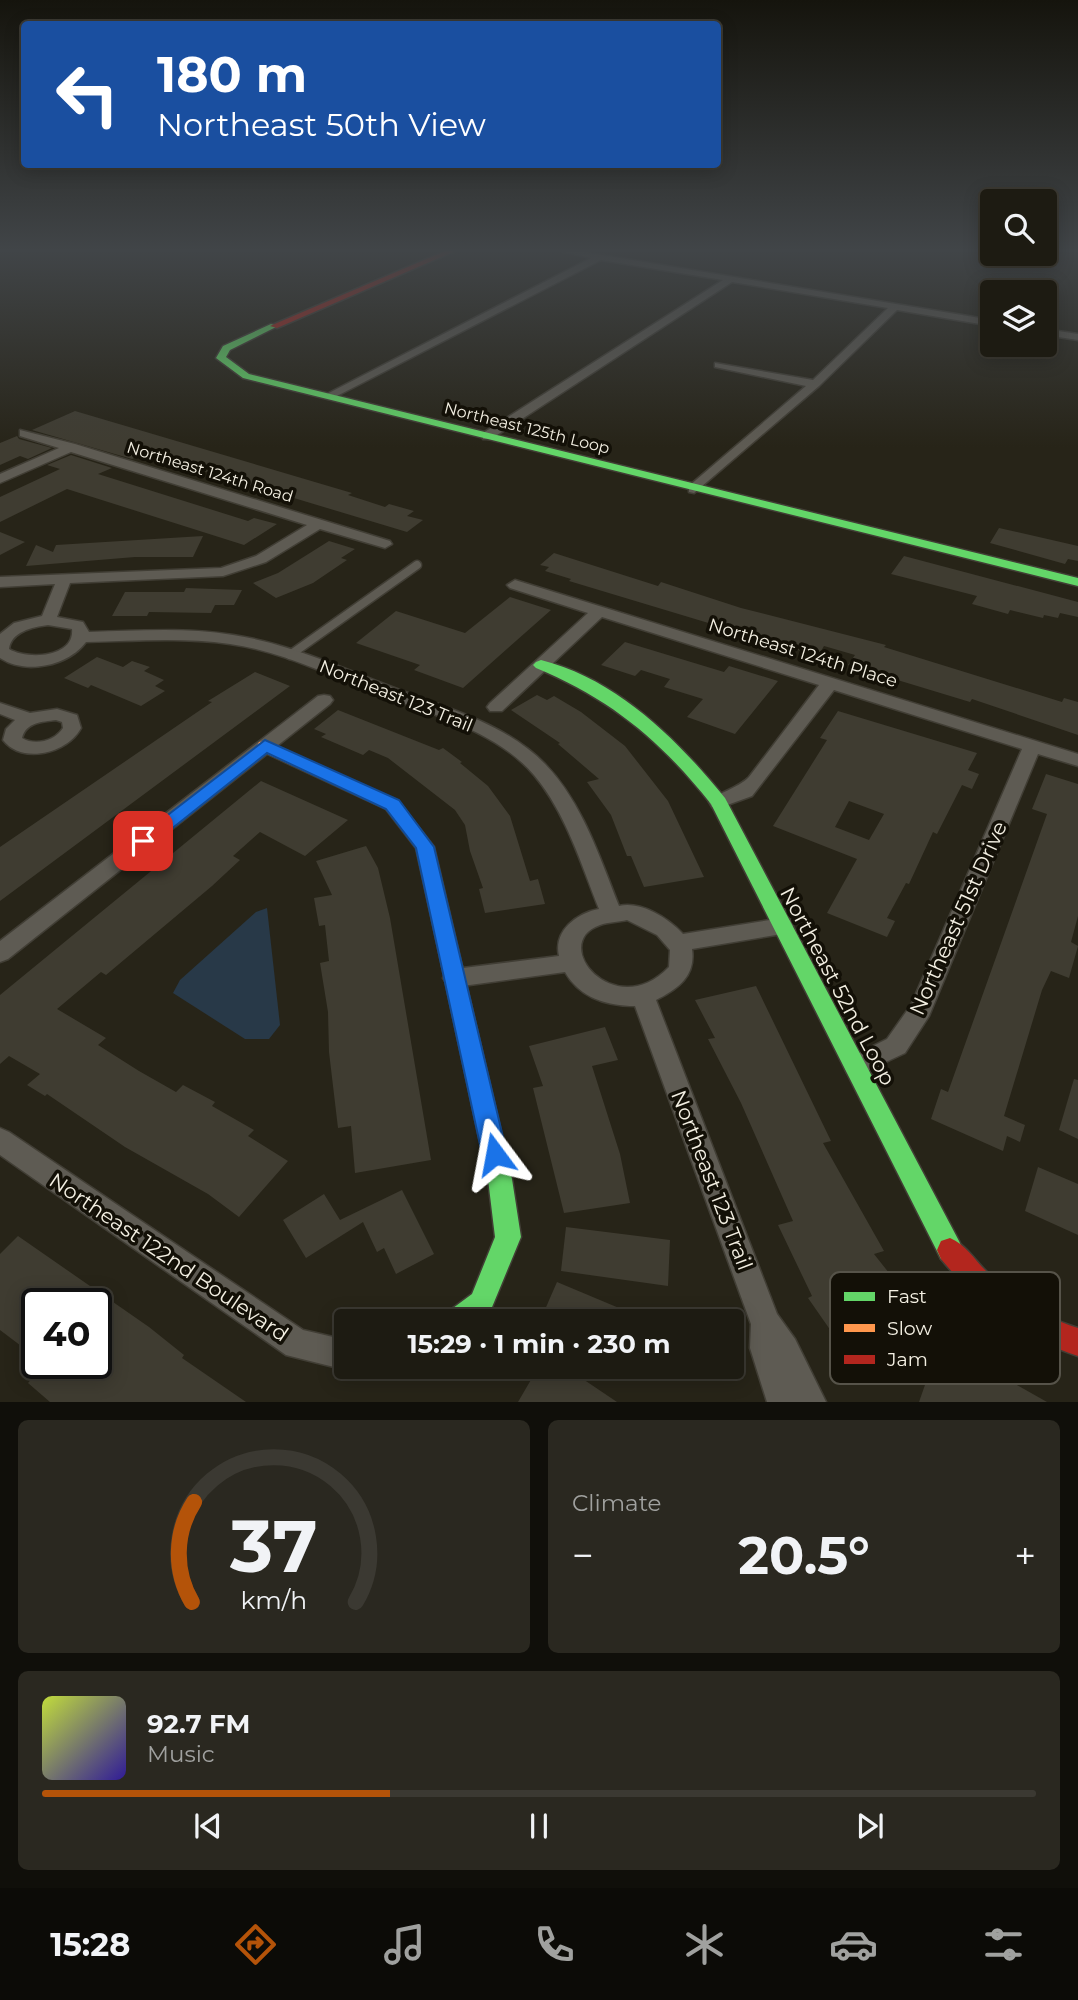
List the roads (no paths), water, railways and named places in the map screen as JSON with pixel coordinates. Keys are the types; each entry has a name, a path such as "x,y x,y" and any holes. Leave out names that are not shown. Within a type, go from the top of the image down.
{"street":[{"name":"Northeast 125th Loop","path":"297,316 226,348 221,358 246,376 1078,583"},
{"path":"329,396 484,316"},
{"path":"487,436 674,316"},
{"path":"694,489 815,384 885,316"},
{"path":"955,316 980,321"},
{"path":"1057,334 1078,337"},
{"path":"719,365 815,384"},
{"name":"Northeast 124th Road","path":"24,433 385,544"},
{"path":"0,479 71,447"},
{"path":"0,582 223,572 261,559 318,524"},
{"path":"48,620 64,580"},
{"name":"Northeast 124th Place","path":"515,585 1078,760"},
{"path":"496,707 598,611"},
{"path":"48,620 77,625 82,637 71,649 50,659 15,660 2,652 2,640 25,625 48,620"},
{"name":"Northeast 123 Trail","path":"82,637 230,639 290,655 449,714 500,739 539,768 578,827 611,912"},
{"path":"0,672 15,660"},
{"name":"Northeast 52nd Loop","path":"541,664 579,678 640,716 680,751 719,803 950,1249 968,1272"},
{"path":"719,803 745,792 756,781 830,683"},
{"path":"0,953 324,700"},
{"path":"0,708 28,719"},
{"path":"265,746 393,805 425,847 500,1180 508,1237 481,1303 473,1309"},
{"name":"Northeast 51st Drive","path":"856,1066 896,1046 920,1009 1032,746"},
{"path":"611,912 636,914 659,922 678,943 681,956 679,969 671,981 659,990 643,996 606,994 583,981 570,962 568,949 572,936 582,925 611,912"},
{"path":"678,943 782,926"},
{"path":"455,978 570,962"},
{"name":"Northeast 123 Trail","path":"643,996 766,1324 784,1350 810,1402"},
{"name":"Northeast 122nd Boulevard","path":"0,1140 297,1345 334,1353"},
{"name":"Northeast 123 Trail","path":"766,1324 765,1348 783,1402"},
{"name":"Northeast 52nd Loop","path":"1060,1339 1078,1342"}],"lane":[{"path":"290,655 417,565"}],"water":[{"path":"267,908 280,1025 269,1039 245,1039 173,993 180,980 256,912"}]}
